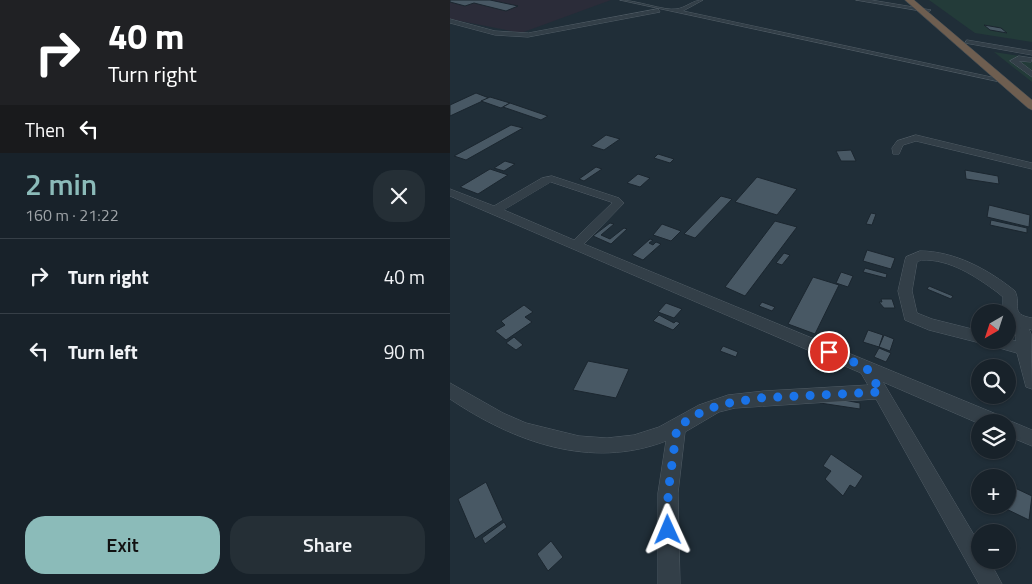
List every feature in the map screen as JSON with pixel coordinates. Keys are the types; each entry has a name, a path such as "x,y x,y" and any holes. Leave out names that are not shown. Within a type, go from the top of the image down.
{"highway":[{"path":"909,0 922,6 1032,97"},
{"path":"922,6 1001,80 1032,106"}],"street":[{"path":"623,0 1001,80"},
{"path":"450,21 500,34 526,34 626,15 675,10 700,0"},
{"path":"859,0 922,6"},
{"path":"966,42 1032,53"},
{"path":"975,49 991,46"},
{"path":"1032,60 1019,58 1014,61 1032,75"},
{"path":"896,152 897,144 900,141 916,138 1032,166"},
{"path":"494,211 546,180 552,179 615,200 618,203 615,207 576,245"},
{"path":"450,192 977,414"},
{"path":"971,335 929,324 910,316 905,291 911,260 915,257 926,255 944,259 993,281 1010,295 1010,304"},
{"path":"1025,322 1024,349 1032,382"},
{"path":"1016,347 1024,349"},
{"path":"866,367 991,584"},
{"path":"450,390 464,400 526,431 550,440 574,444 620,446 642,442 677,427 703,411 723,404 768,398 881,392"},
{"path":"669,584 668,493 677,427"},
{"path":"1016,431 1032,438"}],"shaded area":[{"path":"450,0 611,0 521,33 450,19"}],"green space":[{"path":"929,0 1032,0 1032,42 975,33"},
{"path":"994,52 1032,58 1032,82"}],"building":[{"path":"450,0 490,0 518,6 506,11 474,3 465,6 450,2"},
{"path":"984,25 1001,28 1007,33 990,30"},
{"path":"476,93 489,98 450,116 450,105"},
{"path":"490,97 510,103 501,108 481,101"},
{"path":"510,103 548,116 541,120 503,107"},
{"path":"511,125 523,128 466,160 454,156"},
{"path":"606,135 620,139 604,150 591,146"},
{"path":"851,150 856,161 841,161 836,151"},
{"path":"658,154 674,159 670,163 654,158"},
{"path":"505,161 515,164 504,171 494,168"},
{"path":"596,167 602,169 584,181 579,179"},
{"path":"490,169 508,175 478,194 460,187"},
{"path":"965,170 998,176 999,184 966,179"},
{"path":"638,174 650,178 640,187 627,183"},
{"path":"757,177 797,189 777,215 735,202"},
{"path":"721,196 732,199 695,238 684,234"},
{"path":"989,205 1030,215 1029,227 987,217"},
{"path":"871,213 876,214 872,225 866,224"},
{"path":"991,220 1027,228 1027,233 990,225"},
{"path":"775,221 797,227 745,296 725,287"},
{"path":"610,223 614,224 601,235 610,239 624,228 627,229 611,244 593,236"},
{"path":"662,224 681,231 671,241 653,235"},
{"path":"650,239 653,240 649,243 653,245 656,242 661,244 643,260 632,255"},
{"path":"867,250 895,258 891,269 863,261"},
{"path":"784,253 790,255 782,265 776,263"},
{"path":"865,268 887,274 886,278 863,272"},
{"path":"841,272 853,276 848,287 836,283"},
{"path":"813,277 839,285 815,334 788,324"},
{"path":"929,286 953,296 951,299 927,289"},
{"path":"881,299 892,299 895,308 884,308 879,302 882,302"},
{"path":"762,302 775,307 772,311 759,306"},
{"path":"666,303 682,309 674,318 658,312"},
{"path":"524,305 533,312 525,317 532,322 506,340 495,331 505,325 501,321"},
{"path":"659,315 674,323 676,321 680,323 673,330 653,321"},
{"path":"868,330 883,335 879,347 863,342"},
{"path":"884,335 894,339 890,351 879,347"},
{"path":"514,337 523,345 516,350 506,343"},
{"path":"723,346 738,352 736,357 720,351"},
{"path":"879,348 891,353 886,362 874,357"},
{"path":"588,361 629,369 616,398 573,390"},
{"path":"820,396 860,403 860,409 820,403"},
{"path":"831,454 863,476 855,488 850,485 843,496 825,479 831,471 823,466"},
{"path":"486,482 503,520 475,539 458,499"},
{"path":"1016,488 1032,496 1029,520 1016,514"},
{"path":"504,522 507,527 485,544 482,538"},
{"path":"551,541 563,557 548,571 537,554"}],"route":[{"path":"668,530 668,493 677,427 703,411 723,404 759,398 881,392 866,367 829,352"}]}
